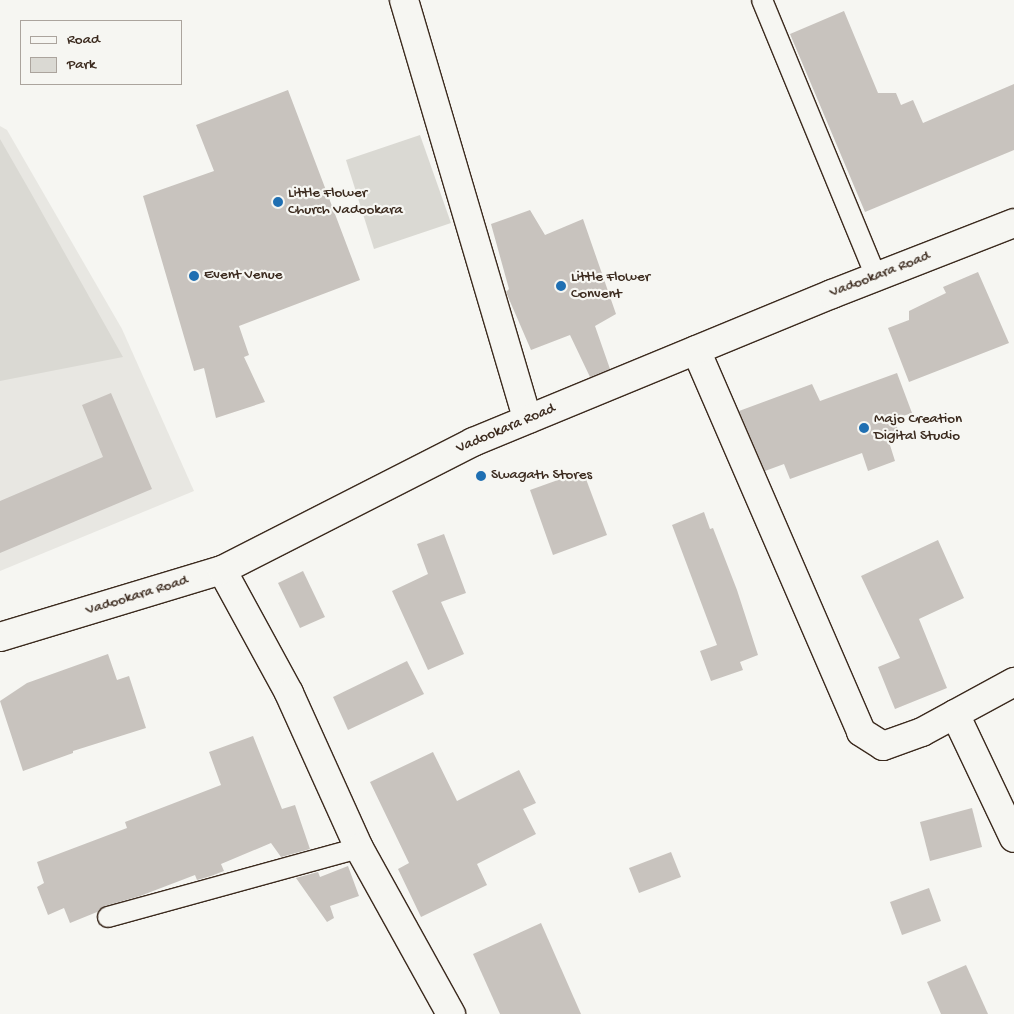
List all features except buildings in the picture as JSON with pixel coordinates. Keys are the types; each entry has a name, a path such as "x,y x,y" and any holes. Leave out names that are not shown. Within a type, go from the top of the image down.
{"street":[{"path":"404,0 527,419"},
{"name":"Vadookara Road","path":"0,637 222,570 473,442 876,276 1014,224"},
{"path":"696,350 861,732 882,746 922,732 1014,682"},
{"path":"222,570 289,694 359,848 451,1014"},
{"path":"955,714 1014,838"}],"lane":[{"path":"762,0 876,276"},
{"path":"108,917 359,848"}],"shaded area":[{"path":"0,126 7,130 122,329 194,491 0,571"}],"green space":[{"path":"420,135 451,223 374,249 346,160"},
{"path":"0,139 31,193 123,357 0,381"}],"place":[{"name":"Little Flower Church Vadookara","path":"278,202"},
{"name":"Event Venue","path":"194,276"},
{"name":"Little Flower Convent","path":"561,286"},
{"name":"Majo Creation Digital Studio","path":"864,428"},
{"name":"Swagath Stores","path":"481,476"}]}
